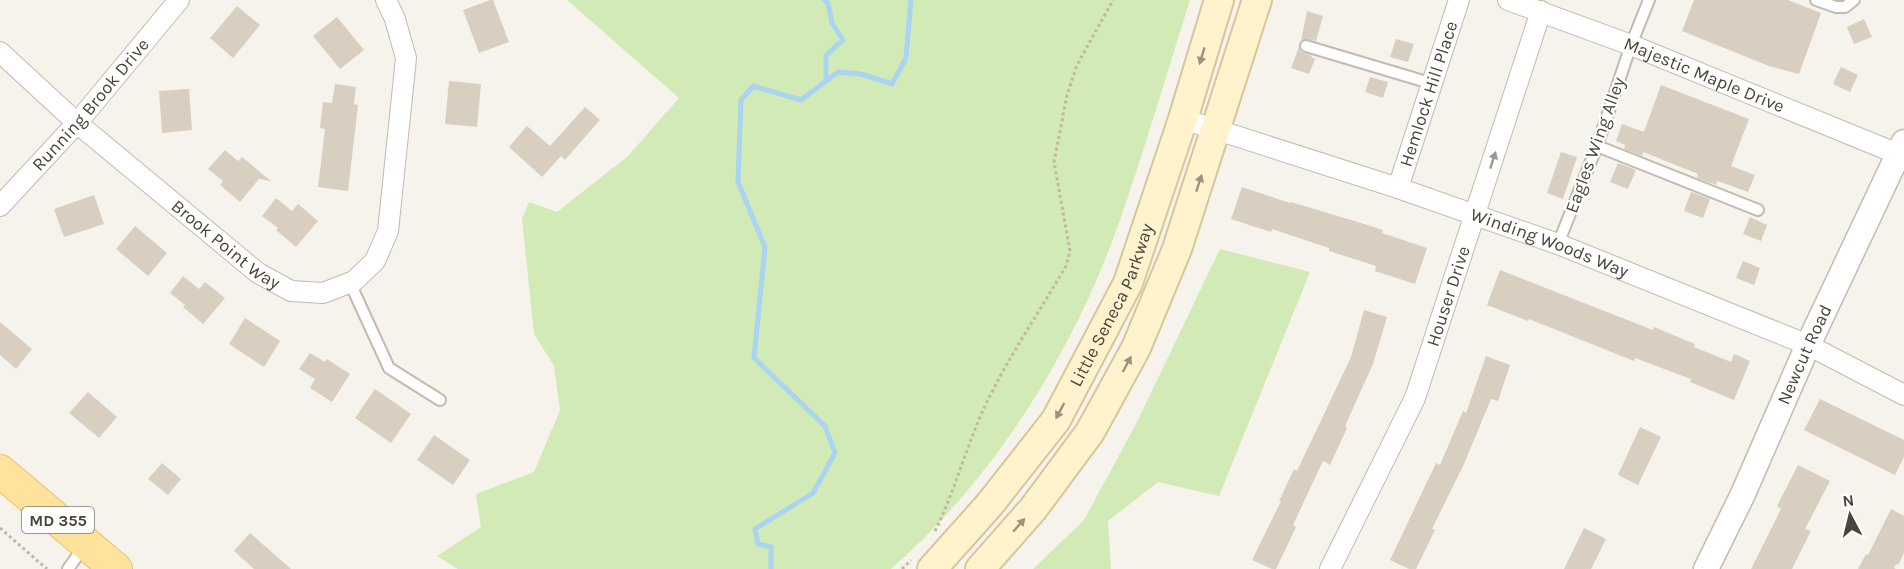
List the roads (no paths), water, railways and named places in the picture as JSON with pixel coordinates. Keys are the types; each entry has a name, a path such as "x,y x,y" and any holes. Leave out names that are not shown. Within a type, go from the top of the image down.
{"main road":[{"name":"Little Seneca Parkway","path":"932,569 990,504 1056,420 1128,283 1183,119 1219,0"},
{"name":"Little Seneca Parkway","path":"980,569 1033,509 1090,432 1130,358 1177,249 1257,0"},
{"name":"MD 355","path":"0,471 116,569"}],"street":[{"name":"Running Brook Drive","path":"0,206 77,123 179,0"},
{"name":"Brook Point Way","path":"0,52 77,123 258,273 291,291 323,293 354,281 375,261 388,231 406,58 395,19 386,0"},
{"name":"Hemlock Hill Place","path":"1398,188 1430,83 1459,0"},
{"name":"Majestic Maple Drive","path":"1508,0 1901,148"},
{"name":"Houser Drive","path":"1330,569 1415,398 1541,11"},
{"name":"Winding Woods Way","path":"1183,119 1398,188 1558,244 1808,345 1904,395"},
{"name":"Newcut Road","path":"1706,569 1743,494 1808,345 1901,148"}],"lane":[{"name":"Eagles Wing Alley","path":"1558,244 1597,146 1631,45 1649,0"},
{"path":"1816,0 1845,8 1854,0"},
{"path":"1306,46 1430,83"},
{"path":"1597,146 1758,210"},
{"path":"350,283 389,368 440,400"},
{"path":"68,569 86,543"}],"waterway":[{"path":"824,0 828,3 832,23 843,40 826,55 826,81"},
{"path":"771,569 771,547 758,544 755,529 813,493 835,453 825,426 754,358 765,247 738,182 741,100 753,86 801,100 838,72 861,74 892,84 906,58 911,0"}]}
